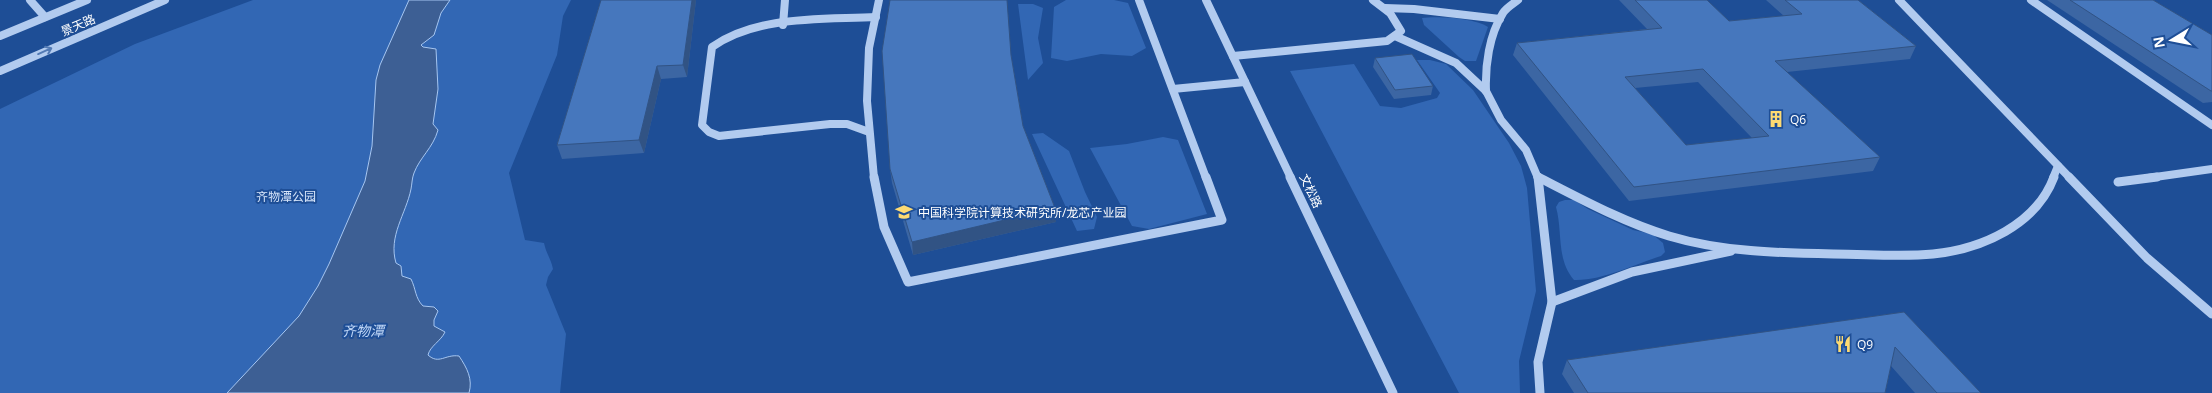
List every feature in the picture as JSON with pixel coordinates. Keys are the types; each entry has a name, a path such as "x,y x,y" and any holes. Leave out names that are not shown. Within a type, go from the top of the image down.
{"street":[{"path":"30,0 45,17"},
{"name":"景天路","path":"0,36 87,0"},
{"name":"景天路","path":"0,71 165,0"},
{"path":"783,24 785,0"},
{"path":"879,0 869,48 867,101 873,172 884,227 908,282 1222,220 1139,1 1128,0"},
{"name":"文松路","path":"1206,0 1393,393"},
{"path":"1233,56 1387,41 1401,31 1398,21 1385,8 1373,0"},
{"path":"1486,91 1485,66 1500,19 1503,12 1518,0"},
{"path":"1899,0 2147,258 2212,314"},
{"path":"2031,0 2208,119 2212,125"},
{"path":"1385,8 1404,7 1459,16 1500,19"},
{"path":"869,132 847,124 830,124 719,136 709,132 702,125 712,47 720,39 753,27 876,17"},
{"path":"1395,36 1456,63 1486,91 1501,120 1526,150 1538,177 1552,302 1538,362 1540,393"},
{"path":"1173,89 1245,82"},
{"path":"1538,177 1596,206 1651,229 1687,240 1737,250 1932,254 1954,251 1983,242 2018,224 2044,197 2058,166"},
{"path":"2118,182 2212,169"},
{"path":"1552,302 1632,272 1737,250"}],"green space":[{"name":"齐物潭公园","path":"253,0 571,0 563,16 557,55 509,173 525,240 544,243 553,269 546,285 566,334 560,393 0,393 0,109 135,44"},
{"path":"1066,0 1114,0 1128,3 1146,48 1132,56 1101,54 1067,61 1051,58 1054,7"},
{"path":"1018,4 1033,4 1043,8 1038,38 1043,63 1028,80"},
{"path":"1422,18 1456,18 1488,27 1476,61 1465,61 1459,57 1424,25"},
{"path":"1417,60 1430,60 1446,64 1473,90 1509,143 1521,166 1527,188 1536,291 1519,361 1520,393 1459,393 1290,71 1354,64 1380,106 1401,108 1437,98 1440,93"},
{"path":"1043,133 1069,151 1097,217 1094,229 1077,231 1032,134"},
{"path":"1163,137 1178,140 1207,214 1149,229 1132,226 1090,148 1127,144"},
{"path":"1574,200 1588,209 1633,230 1652,234 1663,243 1665,252 1661,256 1607,275 1574,280 1568,272 1562,255 1556,207 1559,202"}],"water":[{"name":"齐物潭","path":"409,0 450,0 441,13 434,35 421,45 436,49 438,89 433,124 438,130 414,173 409,198 396,234 394,253 396,263 401,266 402,276 411,279 420,303 423,306 434,307 438,311 434,320 434,326 445,332 428,355 436,359 459,356 468,374 470,383 469,393 227,393 299,316 329,264 365,181 372,146 376,80 380,65"}],"building":[{"path":"601,0 692,0 683,65 657,66 639,140 557,145"},
{"path":"890,0 1007,0 1011,55 1023,126 1055,208 912,242 890,169 882,51"},
{"name":"Q6","path":"1635,0 1707,0 1729,21 1802,14 1785,0 1858,0 1916,46 1775,61 1880,157 1634,187 1517,43 1662,28","holes":["1703,69 1769,136 1686,145 1625,77"]},
{"path":"2070,0 2153,0 2212,35 2212,91 2211,91"},
{"path":"1412,54 1433,86 1395,90 1375,58"},
{"name":"Q9","path":"1904,312 1981,393 1937,393 1895,347 1885,393 1588,393 1567,360"}],"place":[{"name":"Q6","path":"1776,119"},
{"name":"中国科学院计算技术研究所/龙芯产业园","path":"904,212"},
{"name":"Q9","path":"1843,344"}]}
